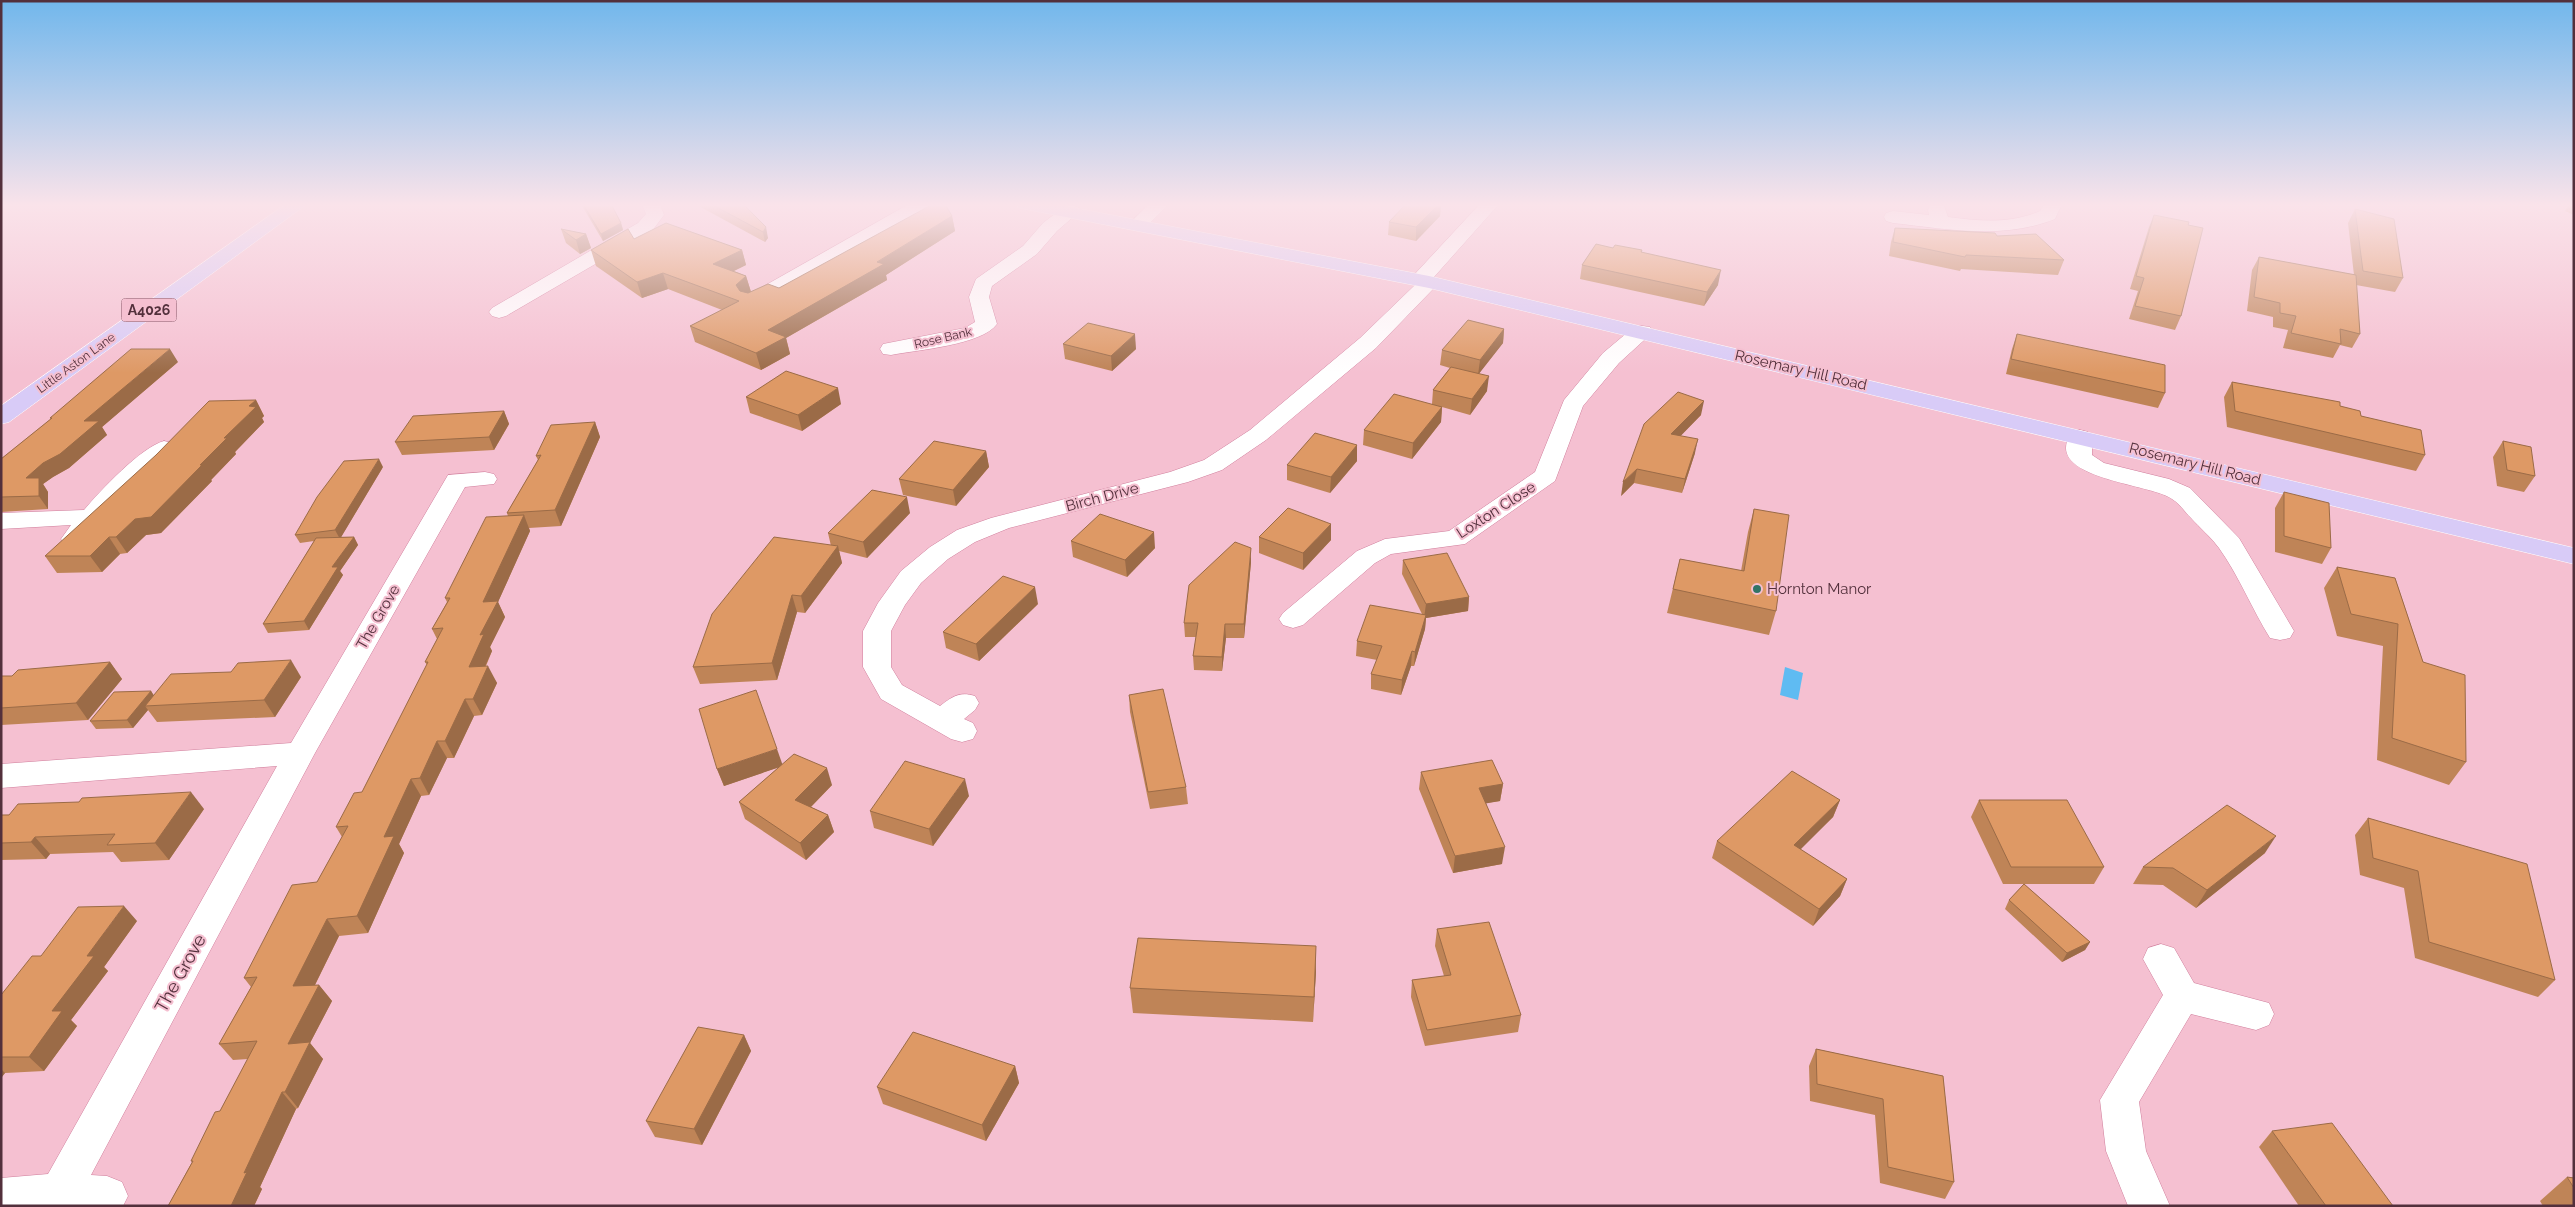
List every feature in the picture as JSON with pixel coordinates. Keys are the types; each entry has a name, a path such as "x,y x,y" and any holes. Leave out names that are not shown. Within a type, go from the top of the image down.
{"main road":[{"name":"Little Aston Lane","path":"1,417 219,260"},
{"name":"Rosemary Hill Road","path":"1316,260 1424,281 1642,332 2574,556"}],"street":[{"path":"499,312 588,260"},
{"path":"752,301 823,260"},
{"name":"Rose Bank","path":"892,349 972,333 980,329 986,324 979,297 983,282 1015,260"},
{"name":"Birch Drive","path":"956,718 891,692 877,666 877,631 892,603 911,577 939,553 966,536 1000,523 1179,477 1213,465 1258,435 1368,343 1442,260"},
{"name":"Loxton Close","path":"1293,619 1366,557 1385,547 1456,538 1546,476 1572,405 1611,358 1642,332"},
{"path":"2080,437 2079,448 2081,458 2095,468 2160,484 2181,493 2230,544 2280,631"},
{"path":"74,539 89,517 128,476 164,448"},
{"name":"The Grove","path":"60,1193 300,753 457,480"},
{"path":"1,522 89,517"},
{"path":"1,776 300,753"},
{"path":"2161,959 2182,996 2256,1014"},
{"path":"2149,1206 2126,1151 2119,1100 2182,996"},
{"path":"1,1198 60,1193 107,1196"}],"water":[{"path":"1785,667 1803,673 1798,700 1780,695"}],"building":[{"path":"606,260 721,260 713,264 746,276 736,285 740,291 748,293 768,284 779,288 830,260 880,260 877,262 884,264 768,330 786,337 756,353 690,326 739,301 663,273 637,282"},
{"path":"1585,260 1678,260 1721,270 1707,292 1582,265"},
{"path":"2141,260 2195,260 2181,316 2135,306 2144,278 2136,276"},
{"path":"2259,260 2277,260 2356,275 2360,334 2340,329 2341,344 2291,333 2296,316 2280,313 2280,303 2254,297"},
{"path":"2362,260 2400,260 2403,278 2363,271"},
{"path":"1468,320 1504,329 1480,360 1442,350"},
{"path":"1088,323 1135,334 1111,356 1063,344"},
{"path":"2017,334 2165,365 2165,393 2011,359"},
{"path":"131,349 170,349 84,421 99,421 60,454 43,463 26,478 39,478 39,496 1,497 1,459 52,418 50,418"},
{"path":"1451,367 1489,376 1472,399 1433,390"},
{"path":"786,371 838,388 798,415 746,397"},
{"path":"2232,382 2340,402 2340,406 2360,411 2361,416 2421,430 2425,455 2235,411"},
{"path":"1678,392 1704,401 1671,434 1698,439 1685,479 1637,469 1623,482 1644,424"},
{"path":"1394,394 1442,407 1413,443 1364,430"},
{"path":"256,400 249,406 256,407 224,438 227,438 151,517 135,519 116,537 109,537 90,556 45,556 156,455 209,401"},
{"path":"504,411 489,437 395,442 413,416"},
{"path":"595,422 555,510 507,513 541,455 536,456 551,425"},
{"path":"1315,433 1357,445 1331,477 1287,465"},
{"path":"934,441 986,451 953,490 899,479"},
{"path":"2503,441 2531,447 2535,476 2507,470"},
{"path":"379,459 335,530 295,535 317,497 344,461"},
{"path":"872,490 907,497 863,542 828,533"},
{"path":"2284,492 2329,503 2331,548 2284,536"},
{"path":"1288,508 1331,524 1303,553 1259,537"},
{"path":"1754,509 1789,515 1776,611 1673,589 1680,559 1744,571"},
{"path":"1100,514 1154,532 1125,560 1071,541"},
{"path":"524,515 483,602 498,601 480,635 484,634 469,667 488,666 473,699 465,699 445,741 437,741 420,778 411,779 384,837 394,836 357,916 327,919 293,986 319,985 288,1044 310,1042 285,1092 282,1092 244,1173 247,1172 231,1206 168,1206 193,1161 191,1161 215,1112 220,1111 257,1041 219,1044 257,977 244,978 292,885 317,882 348,826 336,827 354,793 362,792 428,662 425,662 443,628 432,629 450,598 445,598 486,517"},
{"path":"354,537 332,567 338,567 304,621 263,624 316,538"},
{"path":"774,537 838,546 801,596 792,595 772,663 693,667 712,614"},
{"path":"1235,542 1251,548 1244,624 1225,624 1222,657 1193,656 1198,623 1184,623 1189,585"},
{"path":"1447,553 1469,597 1426,604 1403,560"},
{"path":"2337,567 2395,578 2423,662 2465,675 2466,762 2392,738 2398,624 2351,614"},
{"path":"1003,576 1035,587 976,644 943,632"},
{"path":"1370,605 1426,615 1415,652 1412,651 1402,680 1371,674 1382,646 1357,641"},
{"path":"291,660 264,700 145,706 171,674 231,672 238,663"},
{"path":"110,662 76,703 1,708 1,676 12,676 18,670"},
{"path":"1163,689 1186,787 1148,792 1129,695"},
{"path":"756,690 777,749 717,769 699,709"},
{"path":"151,691 127,720 90,721 114,692"},
{"path":"794,754 827,768 795,800 828,815 800,843 739,802"},
{"path":"1492,760 1503,784 1479,788 1505,847 1455,856 1421,772"},
{"path":"905,761 965,779 929,829 870,811"},
{"path":"1792,771 1840,800 1794,845 1847,879 1819,909 1717,841"},
{"path":"191,792 155,843 107,845 115,834 35,837 31,842 1,843 1,815 9,815 18,804 79,802 82,798"},
{"path":"1979,800 2067,800 2104,867 2011,867"},
{"path":"2227,805 2276,836 2207,890 2173,868 2143,867"},
{"path":"2368,818 2527,864 2555,980 2429,942 2418,871 2373,858"},
{"path":"2024,884 2090,942 2067,953 2009,900"},
{"path":"124,906 87,956 94,956 52,1011 62,1011 29,1057 1,1057 1,995 32,956 41,956 78,907"},
{"path":"1489,922 1521,1015 1427,1030 1412,980 1451,975 1437,929"},
{"path":"1138,938 1316,946 1314,997 1130,988"},
{"path":"698,1027 744,1035 694,1129 646,1121"},
{"path":"913,1032 1015,1066 982,1125 877,1087"},
{"path":"1816,1049 1943,1076 1954,1182 1888,1167 1883,1099 1817,1084"},
{"path":"2332,1123 2393,1206 2326,1206 2272,1131"},
{"path":"2567,1177 2574,1178 2574,1188"}],"place":[{"name":"Hornton Manor","path":"1757,589"}]}
